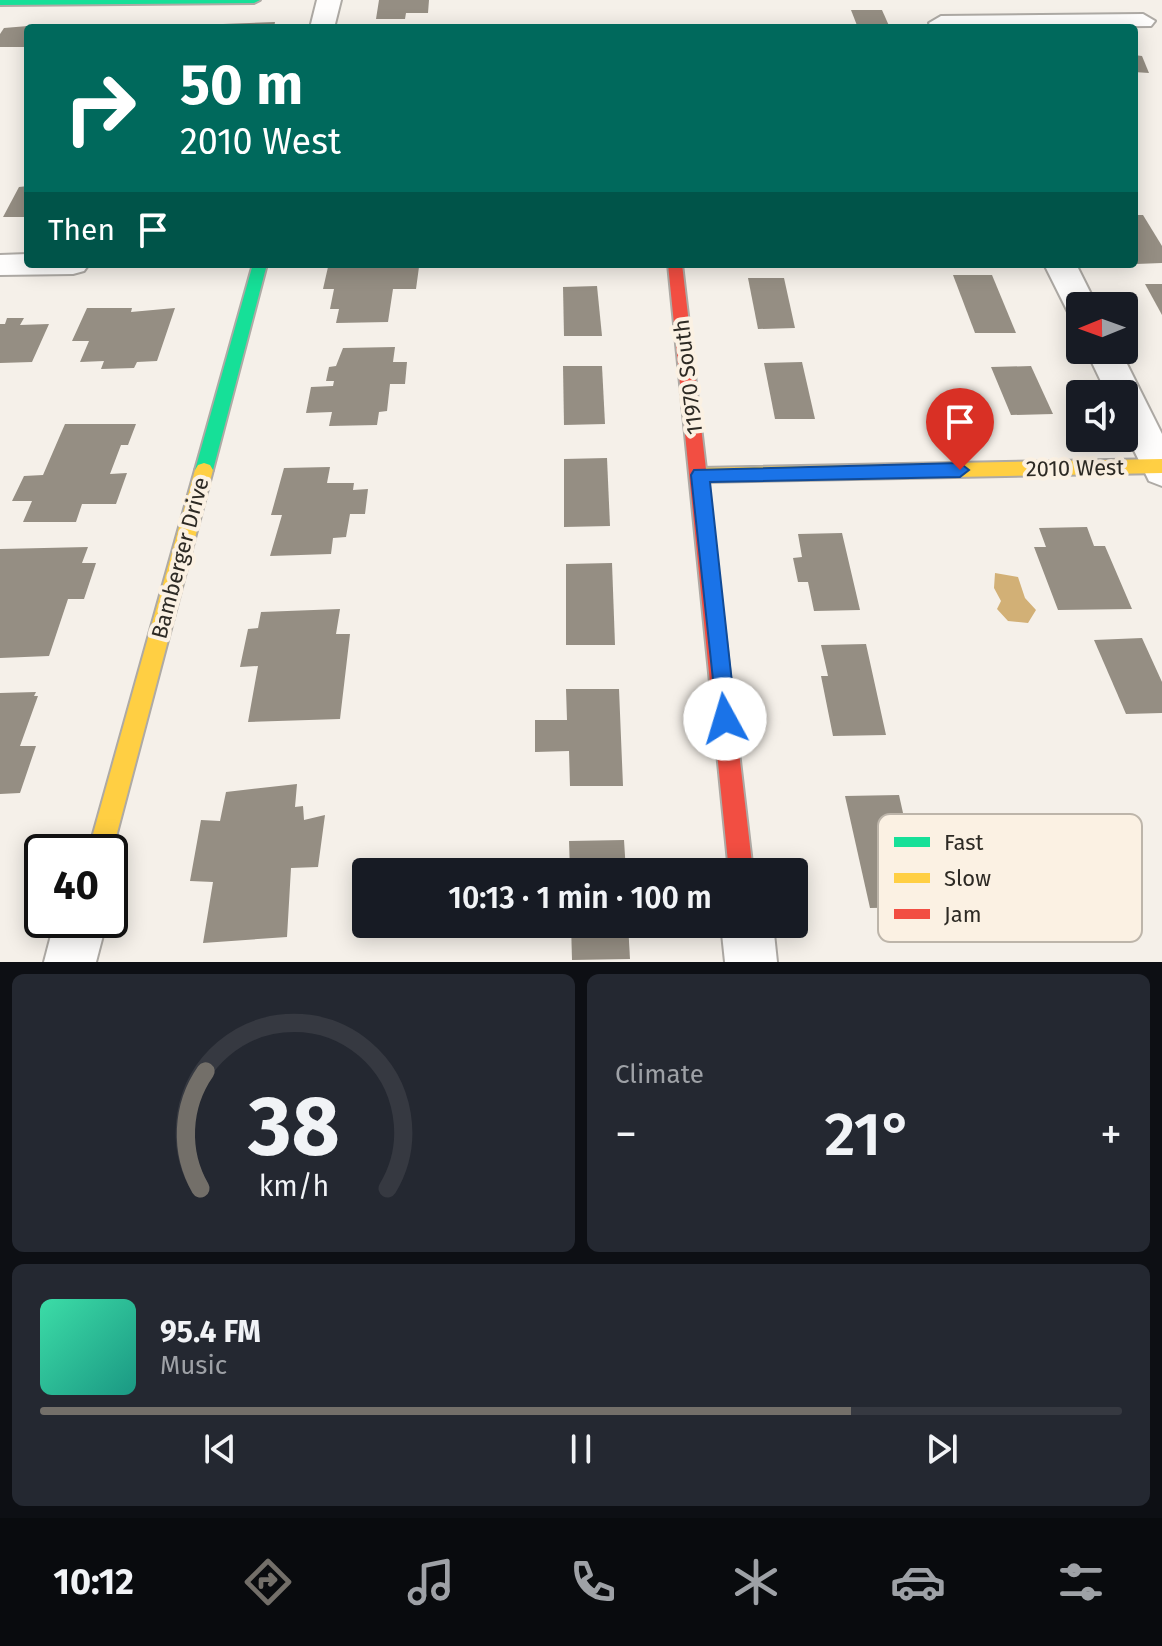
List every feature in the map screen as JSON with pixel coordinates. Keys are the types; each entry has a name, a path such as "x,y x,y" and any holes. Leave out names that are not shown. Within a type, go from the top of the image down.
{"street":[{"path":"0,2 254,0"},
{"path":"323,24 329,0"},
{"path":"930,0 942,24"},
{"path":"993,24 1143,21"},
{"path":"0,265 24,265"},
{"name":"Bamberger Drive","path":"105,834 259,268"},
{"name":"11970 South","path":"675,268 740,858"},
{"path":"1062,268 1074,292"},
{"path":"1110,364 1161,468"},
{"name":"2010 West","path":"700,475 1161,468"},
{"path":"70,962 76,938"},
{"path":"748,938 751,962"}],"shaded area":[{"path":"995,573 1018,577 1025,598 1036,610 1028,623 1008,621 997,609 1001,601 994,588"}],"building":[{"path":"379,0 429,0 428,13 406,13 405,19 376,19"},
{"path":"851,10 882,10 888,24 856,24"},
{"path":"275,22 275,24 223,24"},
{"path":"24,26 24,47 0,47 0,34 4,28"},
{"path":"1138,56 1142,56 1149,73 1138,72"},
{"path":"24,186 24,217 3,217 19,187"},
{"path":"1138,215 1143,215 1162,246 1162,263 1138,264"},
{"path":"328,268 419,268 416,289 393,289 388,322 336,323 339,309 330,309 334,289 323,289"},
{"path":"953,275 992,275 1016,333 975,333"},
{"path":"748,278 784,278 795,328 758,329"},
{"path":"1145,284 1162,284 1162,315"},
{"path":"597,286 602,336 564,336 563,287"},
{"path":"87,308 132,308 131,312 175,308 157,361 137,362 134,368 101,369 104,361 80,362 89,341 72,341"},
{"path":"7,318 24,318 20,325 49,324 32,362 0,363 0,324 5,324"},
{"path":"395,347 393,362 407,362 405,384 390,384 387,411 379,412 377,425 329,426 332,412 306,413 311,387 333,386 334,381 326,381 329,367 336,366 343,348"},
{"path":"802,362 815,419 775,419 764,363"},
{"path":"563,366 602,366 605,424 564,425"},
{"path":"1031,366 1053,414 1011,415 991,367"},
{"path":"65,424 136,424 128,445 121,445 110,474 127,473 116,504 82,504 76,522 23,522 32,501 12,501 24,476 43,475"},
{"path":"607,458 610,526 564,527 564,459"},
{"path":"330,467 327,483 354,483 353,490 368,489 365,514 350,514 346,537 333,538 331,554 270,556 282,515 271,515 284,468"},
{"path":"1087,527 1094,546 1105,546 1132,609 1058,610 1034,547 1046,547 1039,528"},
{"path":"842,533 860,610 814,611 808,582 798,582 793,558 802,557 798,534"},
{"path":"88,547 82,563 96,563 84,599 68,599 49,656 0,658 0,549"},
{"path":"612,563 615,645 566,645 566,564"},
{"path":"340,609 336,634 350,634 340,719 248,722 258,666 240,667 248,629 258,628 261,612"},
{"path":"1142,638 1162,682 1162,713 1126,714 1094,640"},
{"path":"866,644 886,735 833,736 821,676 828,676 821,645"},
{"path":"566,689 619,689 623,786 570,786 569,751 535,752 535,720 567,720"},
{"path":"36,692 34,696 38,696 20,746 36,746 20,793 0,794 0,693"},
{"path":"297,784 295,807 303,806 304,820 325,815 318,867 291,868 287,937 203,943 213,882 190,881 201,820 220,821 226,792"},
{"path":"899,795 903,814 878,814 878,908 870,908 845,796"},
{"path":"624,840 625,858 570,858 569,841"},
{"path":"571,938 629,938 630,959 572,960"}],"traffic: fast":[{"path":"0,2 254,0"},
{"path":"204,470 259,268"}],"traffic: slow":[{"path":"700,475 1162,466"},
{"path":"105,834 204,470"}],"traffic: jam":[{"path":"675,268 739,858"}],"route":[{"path":"725,719 700,475 960,470"}]}
